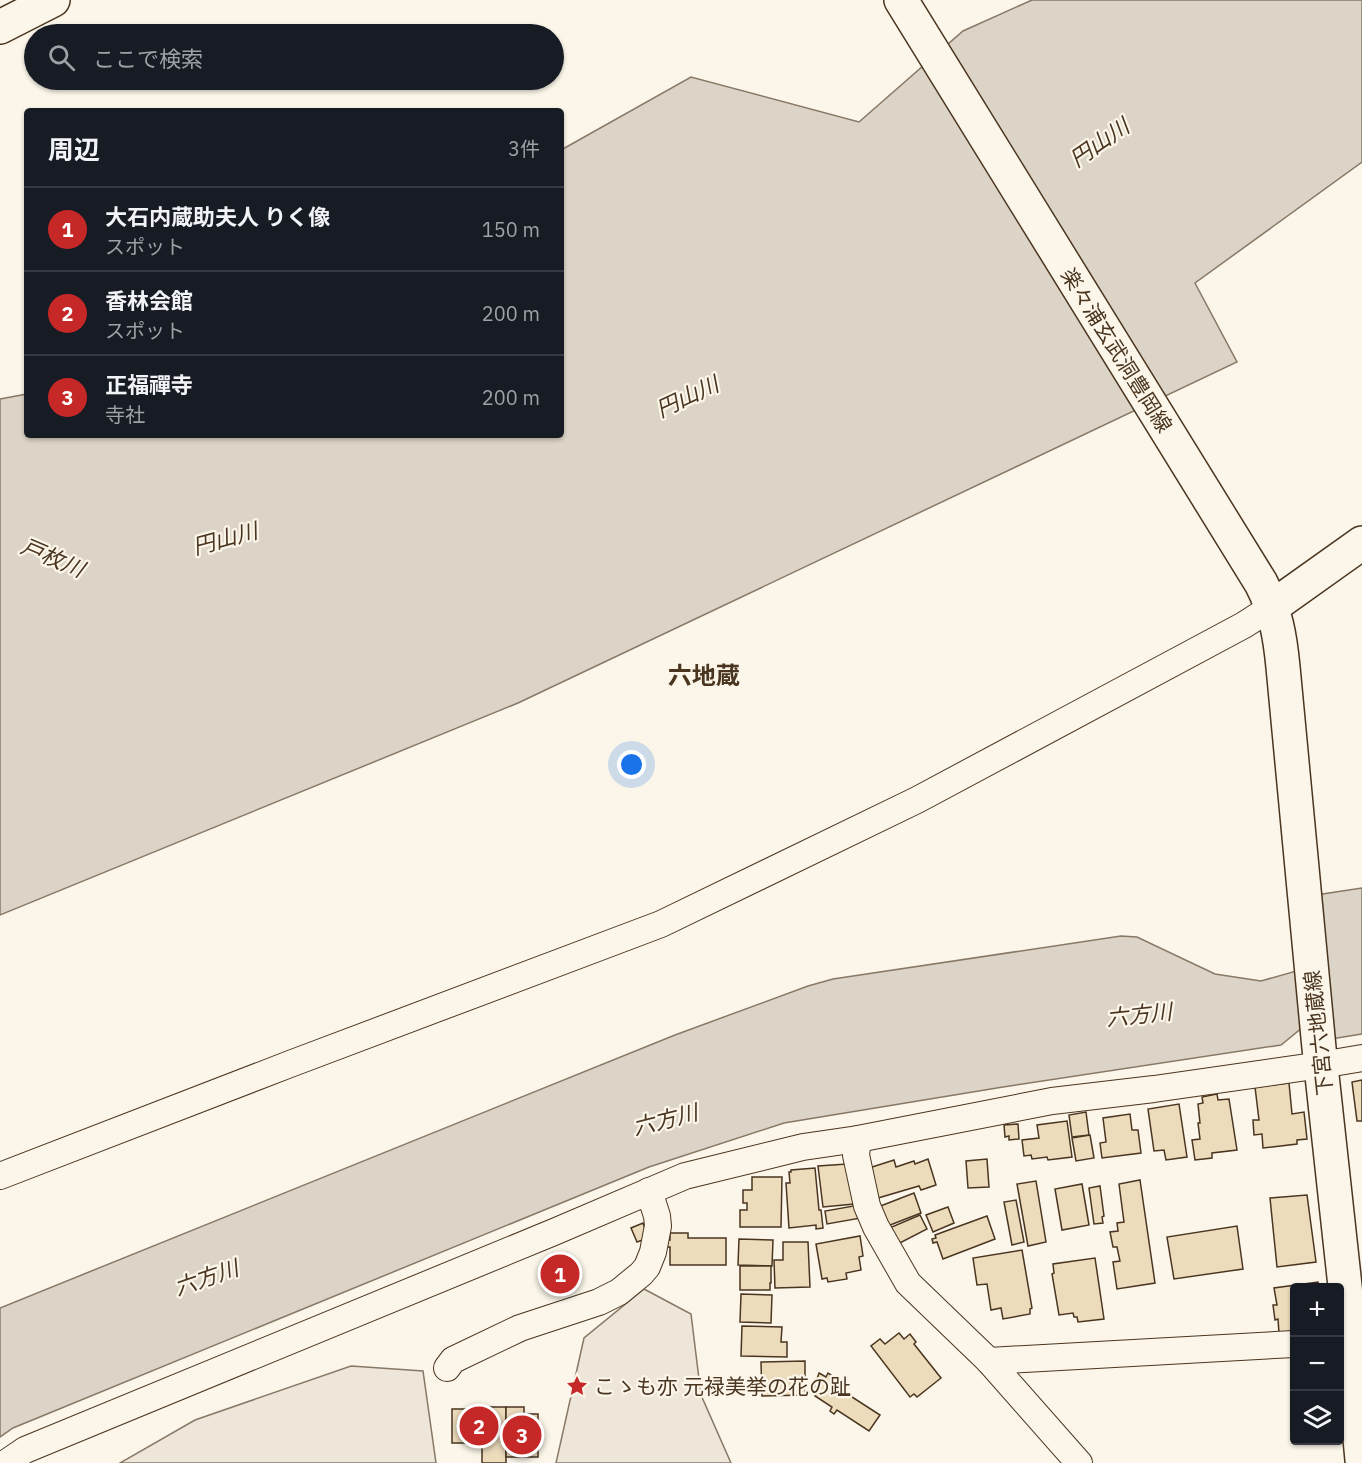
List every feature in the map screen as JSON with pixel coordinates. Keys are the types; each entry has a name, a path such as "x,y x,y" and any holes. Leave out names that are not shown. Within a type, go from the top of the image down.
{"main road":[{"path":"0,27 53,0"},
{"name":"楽々浦玄武洞豊岡線","path":"901,0 1266,595"},
{"path":"1266,595 1362,543"},
{"name":"下宮六地蔵線","path":"1266,595 1280,640 1345,1341 1362,1461"}],"street":[{"path":"0,1176 661,924 917,800 1244,625 1266,595"},
{"path":"6,1463 25,1450 685,1176 803,1147 858,1139 1052,1101 1154,1089 1320,1056 1362,1058"},
{"path":"858,1139 856,1155 867,1206 876,1227 908,1283 989,1361 1079,1463"},
{"path":"447,1368 453,1360 520,1328 599,1302 619,1292 641,1274 647,1267 653,1251 658,1226 649,1191"},
{"path":"989,1361 1290,1344"}],"shaded area":[{"path":"644,1289 691,1314 701,1395 731,1463 556,1463 584,1338"},
{"path":"351,1366 423,1371 436,1463 120,1463 195,1420"}],"water":[{"path":"1032,0 1362,0 1362,162 1195,283 1237,362 518,703 0,915 0,399 24,395 24,438 564,438 564,148 691,77 859,122 963,31"},
{"name":"六方川","path":"1362,888 1362,1034 1331,1039 1308,1023 1281,1045 784,1123 649,1167 13,1428 0,1437 0,1308 675,1035 833,979 1121,936 1137,937 1215,974 1261,981 1300,970 1316,895"}],"building":[{"path":"1362,1080 1362,1121 1357,1121 1352,1082"},
{"path":"1289,1083 1292,1114 1304,1112 1307,1139 1297,1140 1297,1144 1263,1148 1262,1134 1254,1135 1253,1120 1259,1120 1255,1087"},
{"path":"1217,1094 1218,1100 1229,1099 1237,1150 1212,1153 1212,1158 1195,1160 1192,1140 1200,1139 1198,1104 1203,1103 1202,1097"},
{"path":"1179,1104 1187,1157 1166,1160 1164,1150 1154,1151 1148,1109"},
{"path":"1086,1112 1089,1135 1072,1137 1069,1115"},
{"path":"1130,1114 1132,1130 1138,1130 1141,1153 1102,1158 1100,1143 1106,1142 1103,1118"},
{"path":"1067,1121 1072,1157 1048,1160 1047,1157 1032,1159 1031,1155 1024,1156 1022,1140 1039,1138 1037,1125"},
{"path":"1018,1124 1019,1139 1009,1140 1009,1136 1005,1137 1004,1125"},
{"path":"1090,1135 1094,1158 1076,1161 1072,1138"},
{"path":"928,1159 936,1185 921,1190 919,1186 878,1198 869,1168 894,1160 896,1167"},
{"path":"987,1159 989,1187 968,1188 966,1161"},
{"path":"847,1164 854,1204 823,1207 818,1166"},
{"path":"815,1168 823,1228 816,1229 816,1225 789,1228 786,1183 790,1183 789,1172"},
{"path":"752,1177 782,1177 781,1227 740,1227 740,1210 747,1210 747,1203 743,1203 743,1190 752,1190"},
{"path":"1140,1180 1155,1283 1117,1289 1113,1262 1120,1261 1117,1247 1113,1247 1110,1232 1118,1231 1117,1223 1124,1222 1119,1184"},
{"path":"1036,1181 1046,1242 1028,1246 1017,1184"},
{"path":"1082,1184 1089,1225 1062,1230 1055,1189"},
{"path":"1100,1186 1103,1223 1094,1224 1089,1188"},
{"path":"914,1193 921,1213 885,1227 878,1207"},
{"path":"1307,1195 1316,1262 1277,1267 1270,1198"},
{"path":"1016,1200 1024,1242 1012,1245 1004,1202"},
{"path":"859,1205 861,1218 827,1224 825,1211"},
{"path":"948,1207 954,1223 933,1232 926,1215"},
{"path":"920,1215 927,1229 896,1245 887,1229"},
{"path":"987,1216 995,1239 943,1259 937,1242 933,1243 932,1239 936,1238 935,1235"},
{"path":"643,1223 648,1238 637,1242 631,1228"},
{"path":"1237,1226 1243,1269 1174,1279 1167,1237"},
{"path":"670,1233 688,1233 688,1238 726,1238 726,1265 670,1265 670,1247 667,1247 667,1240 670,1240"},
{"path":"860,1236 863,1256 859,1257 861,1270 846,1273 847,1279 828,1282 827,1278 822,1279 816,1244"},
{"path":"739,1239 773,1240 772,1266 738,1265"},
{"path":"783,1242 808,1242 810,1287 775,1288 774,1260 783,1260"},
{"path":"1022,1250 1032,1308 1030,1314 1003,1319 1001,1308 991,1310 987,1284 977,1285 973,1258"},
{"path":"1095,1258 1104,1319 1078,1322 1073,1313 1059,1315 1052,1274 1054,1273 1053,1264"},
{"path":"740,1266 771,1266 770,1290 740,1290"},
{"path":"1290,1286 1290,1332 1279,1333 1278,1319 1275,1320 1273,1305 1277,1305 1274,1288"},
{"path":"741,1294 772,1295 771,1323 740,1322"},
{"path":"742,1326 782,1327 781,1342 787,1342 787,1357 741,1356"},
{"path":"899,1333 904,1339 910,1334 916,1342 914,1344 941,1378 917,1397 914,1394 910,1397 871,1346 880,1339 885,1344"},
{"path":"805,1361 805,1395 762,1396 761,1362"},
{"path":"819,1373 826,1377 828,1373 842,1382 838,1388 880,1415 869,1431 837,1410 834,1414 830,1411 832,1407 815,1396 819,1390 814,1388"},
{"path":"476,1407 506,1407 506,1463 482,1463 482,1443 452,1443 452,1409 476,1409"},
{"path":"506,1407 524,1407 524,1414 538,1414 538,1457 506,1457"}],"place":[{"name":"大石内蔵助夫人 りく像","path":"560,1274"},
{"name":"こゝも亦 元禄美挙の花の趾","path":"577,1386"},
{"name":"香林会館","path":"479,1426"},
{"name":"正福禪寺","path":"522,1435"}],"district":[{"name":"六地蔵","path":"704,675"}],"water label":[{"name":"円山川","path":"1099,142"},
{"name":"円山川","path":"687,396"},
{"name":"円山川","path":"225,538"},
{"name":"戸枚川","path":"53,557"}]}
